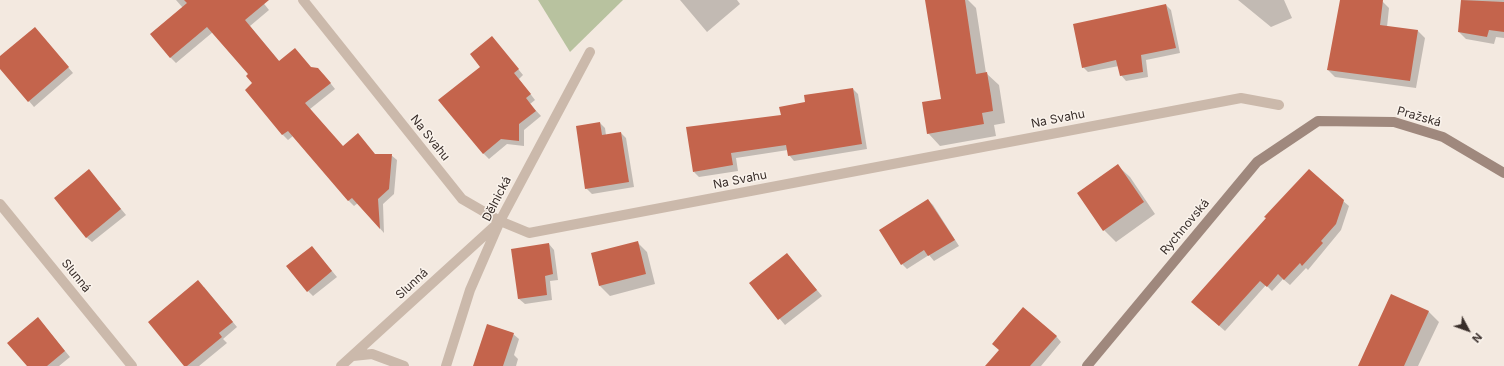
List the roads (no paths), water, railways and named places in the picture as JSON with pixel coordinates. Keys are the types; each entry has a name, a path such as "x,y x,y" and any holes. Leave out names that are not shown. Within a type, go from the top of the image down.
{"main road":[{"name":"Pražská","path":"1318,121 1366,120 1394,122 1443,137 1504,173"},
{"name":"Rychnovská","path":"1087,366 1257,162 1318,121"}],"street":[{"name":"Na Svahu","path":"303,0 462,199 500,221 530,233 1242,98 1279,105"},
{"name":"Dělnická","path":"446,366 470,290 500,221 590,52"},
{"name":"Slunná","path":"0,204 132,366"},
{"name":"Slunná","path":"341,366 500,221"},
{"path":"353,356 372,354 404,366"}]}
